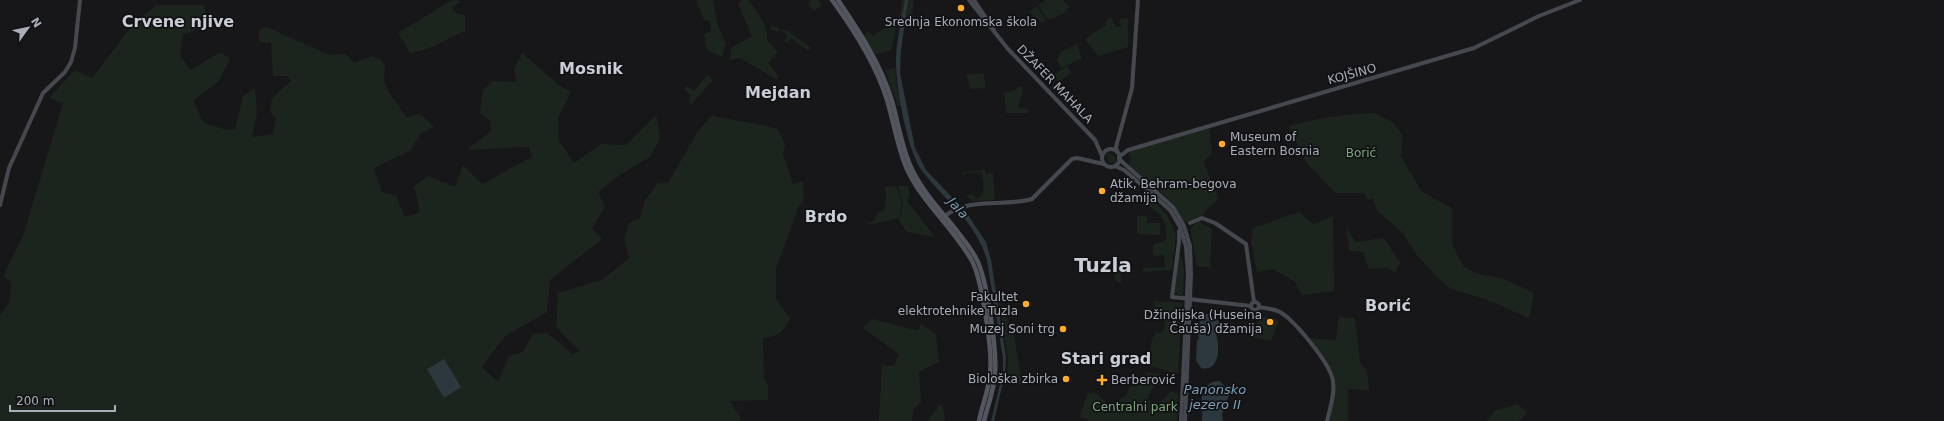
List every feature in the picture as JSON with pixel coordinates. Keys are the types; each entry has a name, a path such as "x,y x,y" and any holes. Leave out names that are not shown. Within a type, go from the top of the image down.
{"main road":[{"path":"832,0 872,63 889,100"},
{"path":"838,0 876,61 889,100 897,143 907,168 923,198 944,216 977,259 983,275 996,352 994,380 984,421"},
{"path":"944,216 972,261 978,277 991,351 990,374 979,421"}],"street":[{"path":"0,205 9,168 43,93 65,72 71,62 75,48 80,0"},
{"path":"969,0 982,14"},
{"path":"974,0 982,14"},
{"path":"1138,0 1132,88 1116,147 1119,158 1173,207 1187,233 1190,246 1191,274 1185,421"},
{"name":"KOJŠINO","path":"1117,152 1123,152 1194,129 1391,74 1474,48 1539,16 1580,0"},
{"name":"DŽAFER MAHALA","path":"982,14 998,37 1098,144 1111,150"},
{"name":"DŽAFER MAHALA","path":"1098,144 1102,157"},
{"path":"1098,162 1104,152 1116,147"},
{"path":"1111,150 1117,152"},
{"path":"1115,166 1123,152"},
{"path":"1102,157 1104,164"},
{"path":"944,216 966,206 1032,199 1072,159 1098,162 1110,167 1115,166 1124,170 1158,199 1170,210 1179,225 1188,259 1181,421"},
{"path":"1180,219 1190,223 1202,218 1210,220 1246,244 1255,310 1259,307 1273,310 1286,317 1326,362 1332,376 1334,389 1327,421"},
{"path":"1187,233 1190,223"},
{"path":"1179,225 1179,242 1172,297 1253,304"},
{"path":"1177,254 1184,251 1188,259"}],"green space":[{"path":"452,0 461,1 452,7 455,12 465,16 465,31 425,50 410,53 398,33"},
{"path":"696,0 713,0 717,23 726,44 722,57 707,50 704,34 711,31 710,21 704,20"},
{"path":"742,0 749,0 763,21 767,32 767,40 778,52 768,63 779,77 777,80 740,58 730,60 731,48 752,36 738,4"},
{"path":"812,0 818,0 822,6 813,11 808,3"},
{"path":"902,0 914,0 912,17 900,16"},
{"path":"1046,0 1063,0 1070,7 1065,10 1066,12 1048,20 1038,5"},
{"path":"156,5 204,5 209,24 183,35 180,55 190,70 221,52 230,59 219,81 193,101 204,123 227,130 235,129 243,96 255,88 257,112 252,137 273,134 276,118 270,112 272,98 291,81 288,76 273,76 271,43 259,42 259,30 267,27 329,55 346,54 354,63 372,56 381,60 385,67 384,80 389,92 407,118 420,113 434,127 421,133 410,151 374,168 382,192 396,196 405,217 420,212 414,186 429,176 455,187 463,165 482,184 532,157 529,147 470,150 469,148 491,131 490,120 480,113 483,90 492,81 517,82 514,69 522,53 559,85 571,92 558,118 559,141 574,163 601,144 626,145 656,115 660,138 650,157 621,174 598,192 605,207 592,228 602,239 550,280 547,312 505,336 482,367 498,382 509,356 523,352 533,334 547,333 573,354 579,351 556,327 558,293 602,280 629,258 624,238 629,223 640,218 645,200 658,183 668,183 698,131 711,116 778,129 785,145 783,154 793,184 803,181 804,199 798,208 776,269 776,299 790,318 780,333 763,338 764,378 768,385 768,400 730,401 742,421 0,421 0,316 10,301 11,282 3,276 23,236 63,103 49,98 75,70 92,78 131,27"},
{"path":"1037,6 1046,21 1042,23 1029,12"},
{"path":"895,17 898,18 891,51 875,54 864,35 869,32 873,36 888,26"},
{"path":"1112,18 1115,27 1121,27 1120,19 1128,18 1128,47 1098,56 1085,39 1106,25 1107,19"},
{"path":"770,26 788,31 811,48 808,51 791,38 787,43 784,41 788,36 780,29 777,32 772,30"},
{"path":"1077,44 1082,59 1061,68 1057,59 1061,52"},
{"path":"1067,66 1071,73 1058,82 1054,75"},
{"path":"895,68 897,88 902,105 898,106 885,70"},
{"path":"984,73 985,88 971,89 966,75"},
{"path":"707,75 713,80 691,105 689,101 691,95 684,89 687,86 694,91"},
{"path":"1020,86 1023,90 1018,107 1028,109 1028,113 1006,113 1004,93 1013,91"},
{"name":"Borić","path":"1375,113 1394,123 1403,136 1401,156 1422,192 1452,208 1452,245 1464,267 1479,274 1504,279 1534,293 1530,315 1528,318 1485,299 1451,289 1436,276 1416,254 1402,232 1378,212 1372,198 1368,200 1364,193 1335,193 1306,162 1289,126 1331,117"},
{"path":"1209,124 1212,154 1203,161 1219,199 1206,210 1202,218 1190,223 1183,221 1173,203 1129,165 1131,159 1128,150"},
{"path":"1109,153 1113,155 1117,161 1115,163 1110,163 1107,160 1106,154"},
{"path":"985,170 986,174 993,174 995,200 973,201 966,196 972,194 977,199 982,194 984,188 982,172 980,172 980,180 979,172 965,173 961,179 963,172"},
{"path":"896,186 902,202 899,218 874,224 866,223 875,220 878,212 884,211 886,198 885,187"},
{"path":"898,186 908,186 910,195 907,201 935,237 907,232 899,221 903,203"},
{"path":"1147,194 1167,215 1176,235 1172,270 1143,272 1143,268 1165,267 1164,255 1153,256 1153,244 1163,242 1166,239 1165,225 1161,216 1157,212 1141,201"},
{"path":"1299,212 1313,224 1333,216 1334,291 1302,295 1295,282 1273,269 1257,272 1251,242 1253,228"},
{"path":"1137,216 1147,216 1147,223 1160,223 1160,235 1137,234"},
{"path":"1199,222 1212,229 1210,268 1197,266 1190,228"},
{"path":"1346,226 1355,242 1384,238 1400,263 1395,273 1387,268 1369,269 1363,252 1349,251"},
{"path":"1181,255 1184,269 1183,296 1175,292 1179,257"},
{"path":"1116,264 1119,264 1122,284 1115,280"},
{"path":"998,298 1014,334 1022,385 1007,379 1008,358"},
{"path":"1154,301 1182,303 1178,374 1150,366 1151,343 1156,332 1160,334 1164,328 1166,315 1154,313"},
{"path":"1260,315 1279,320 1271,341 1253,337"},
{"path":"1339,317 1355,318 1360,362 1367,372 1369,390 1348,389 1348,421 1327,421 1332,402 1332,376 1307,340 1312,338 1336,340"},
{"path":"872,319 918,331 921,324 936,334 939,362 919,372 921,402 913,410 912,421 879,421 882,365 894,366 899,354 863,328"},
{"name":"Centralni park","path":"1147,372 1160,374 1147,399 1155,405 1166,397 1170,391 1178,394 1177,421 1088,421 1088,419 1079,417 1088,392 1091,394 1094,392 1109,405 1126,396 1130,386 1143,385"},
{"path":"1518,404 1527,413 1519,421 1487,421 1494,411"},
{"path":"939,405 943,406 944,421 928,421"}],"water":[{"name":"Jala","path":"905,0 908,0 901,50 900,73 915,148 926,170 966,212 986,242 991,260 1006,357 1005,373 994,421 991,421 1003,372 1003,358 987,260 982,246 968,223 923,172 917,163 912,150 903,117 896,69 897,43"},
{"path":"1211,314 1219,321 1218,332 1216,334 1218,351 1215,363 1212,366 1201,368 1196,360 1197,341 1199,339 1197,326 1202,316"},
{"path":"444,359 461,387 444,398 427,369"},
{"name":"Panonsko jezero II","path":"1219,381 1225,386 1229,395 1222,414 1223,421 1202,421 1202,400 1204,388 1212,382"}],"place":[{"name":"Srednja Ekonomska škola","path":"961,8"},
{"name":"Museum of Eastern Bosnia","path":"1222,144"},
{"name":"Atik, Behram-begova džamija","path":"1102,191"},
{"name":"Fakultet elektrotehnike Tuzla","path":"1026,304"},
{"name":"Džindijska (Huseina Čauša) džamija","path":"1270,322"},
{"name":"Muzej Soni trg","path":"1063,329"},
{"name":"Biološka zbirka","path":"1066,379"},
{"name":"Berberović","path":"1102,380"}],"district":[{"name":"Crvene njive","path":"178,21"},
{"name":"Mosnik","path":"591,68"},
{"name":"Mejdan","path":"778,92"},
{"name":"Brdo","path":"826,216"},
{"name":"Tuzla","path":"1103,265"},
{"name":"Borić","path":"1388,305"},
{"name":"Stari grad","path":"1106,358"}]}
